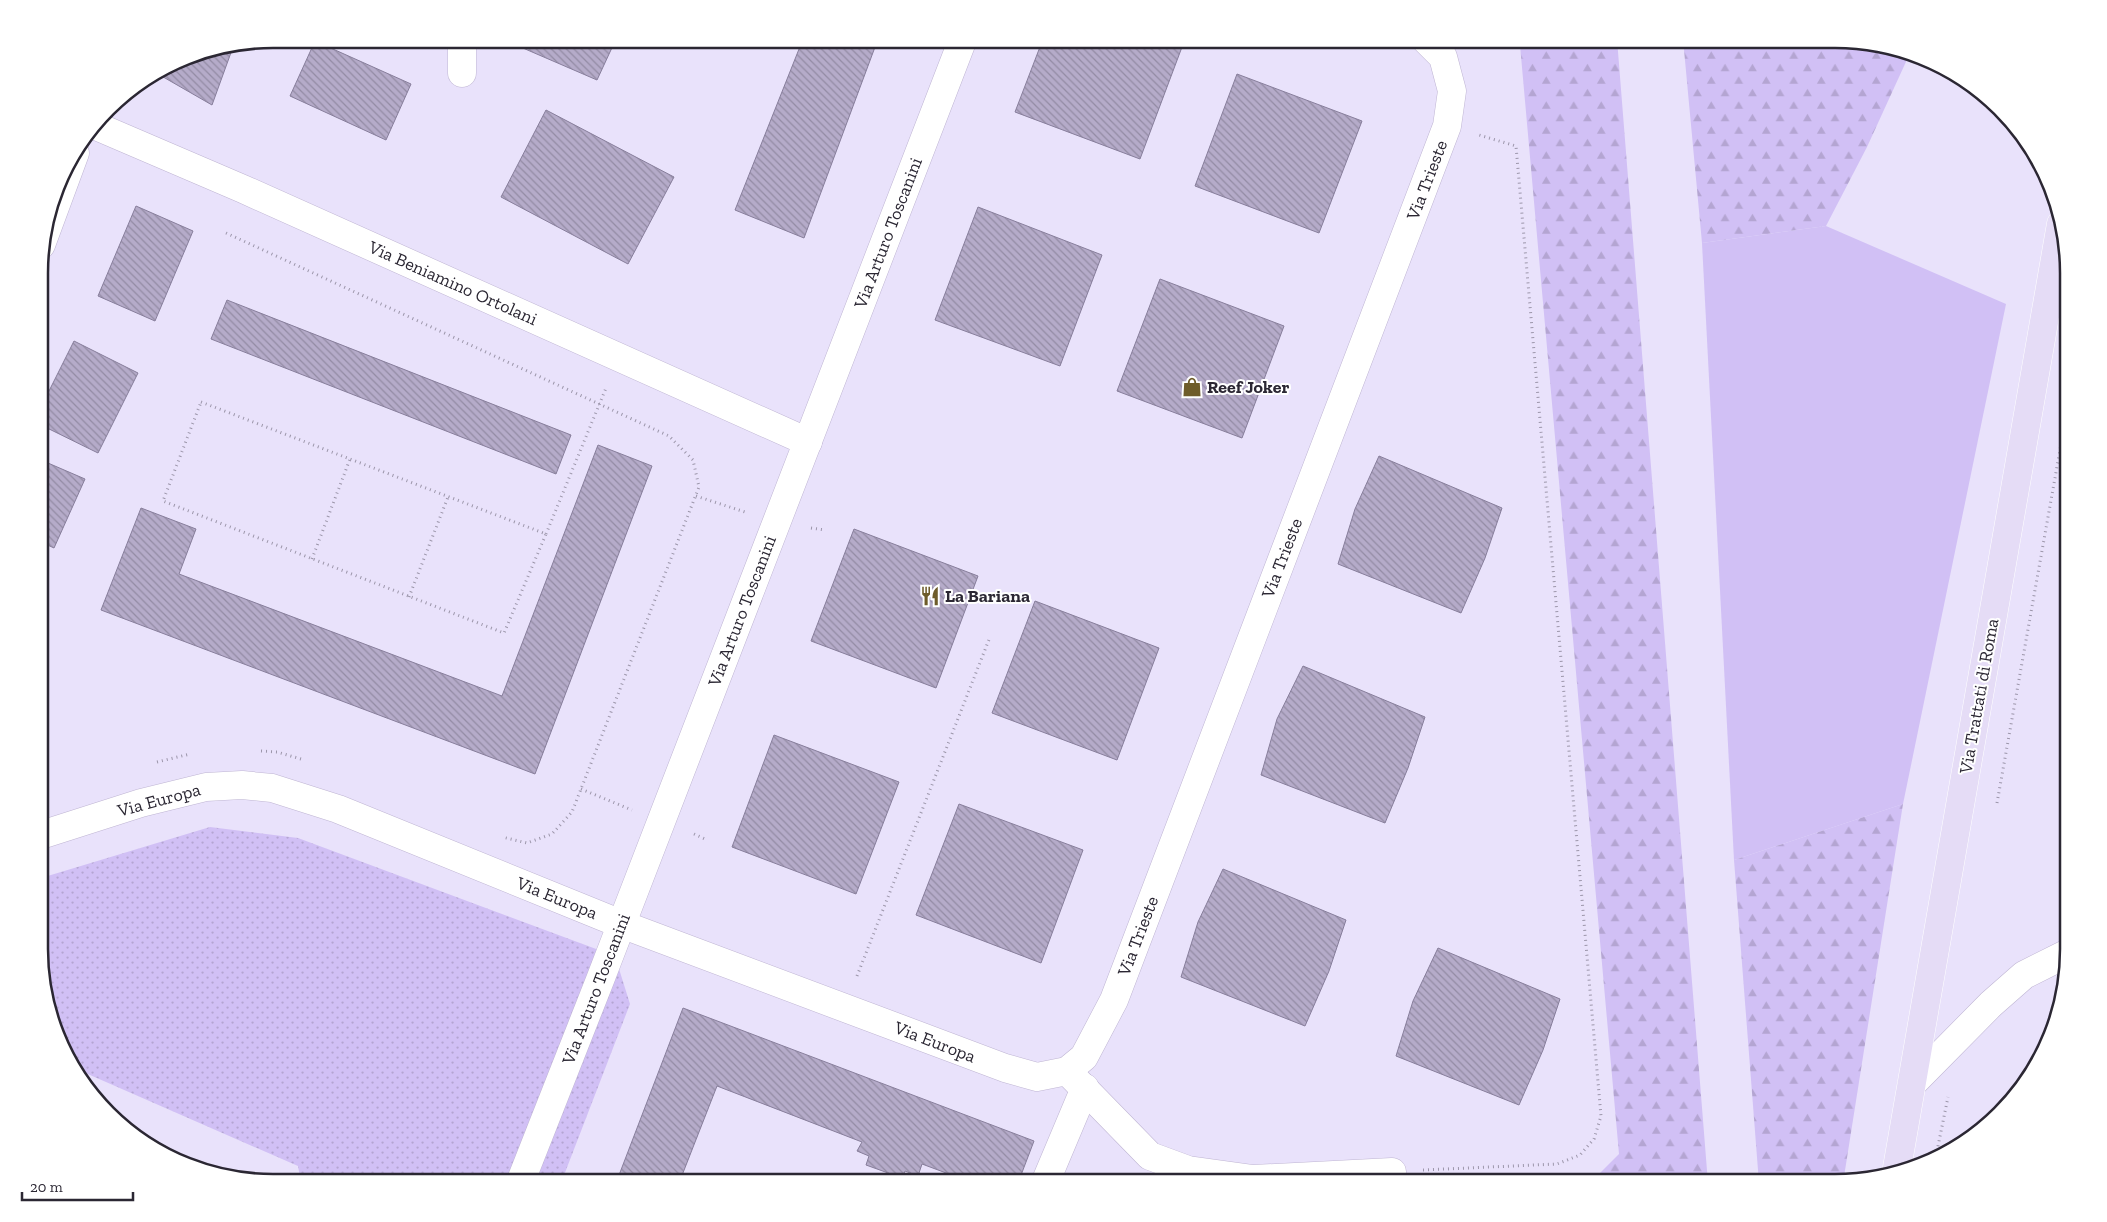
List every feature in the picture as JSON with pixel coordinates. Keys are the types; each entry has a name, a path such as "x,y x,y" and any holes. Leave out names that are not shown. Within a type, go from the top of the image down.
{"main road":[{"name":"Via Trattati di Roma","path":"1897,1166 2058,242"}],"street":[{"path":"462,48 462,73"},
{"name":"Via Arturo Toscanini","path":"524,1174 622,924 960,48"},
{"name":"Via Trieste","path":"1076,1080 1084,1057 1114,1000 1447,126 1452,91 1443,57 1434,48"},
{"name":"Via Beniamino Ortolani","path":"100,128 242,189 808,442"},
{"name":"Via Europa","path":"48,833 141,803 206,787 242,785 272,788 338,809 622,924 1005,1068 1037,1077 1076,1080"},
{"path":"1912,1084 1991,1004 2024,975 2059,957"},
{"path":"1048,1174 1076,1080 1150,1156 1188,1170 1217,1174"},
{"path":"1352,1174 1392,1172"}],"path":[{"path":"1392,1172 1557,1164 1580,1155 1594,1139 1601,1116 1516,146 1447,126"},
{"path":"226,234 669,436 693,460 699,488 572,812 552,834 527,843 496,836"},
{"path":"546,534 201,402 162,501 504,633 546,534 619,358"},
{"path":"1995,812 2060,450"},
{"path":"312,559 350,459"},
{"path":"409,596 448,496"},
{"path":"696,496 746,512"},
{"path":"810,528 825,530"},
{"path":"855,981 990,637"},
{"path":"259,751 278,752 305,761"},
{"path":"151,764 178,756 196,754"},
{"path":"581,789 639,812"},
{"path":"694,834 705,839"},
{"path":"1937,1149 1950,1088"}],"green space":[{"path":"1520,48 1618,48 1707,1174 1599,1174 1619,1154"},
{"path":"1684,48 1849,48 1864,49 1907,59 1867,147 1826,226 1702,243"},
{"path":"1826,226 2006,304 1903,804 1734,860 1702,243"},
{"path":"1903,804 1844,1174 1758,1174 1734,860"},
{"path":"210,827 298,838 615,956 630,1004 564,1174 299,1174 298,1166 84,1072 59,1022 49,979 48,876"}],"building":[{"path":"312,48 331,48 411,84 386,140 290,96"},
{"path":"523,48 612,48 597,80"},
{"path":"799,48 875,48 804,238 735,210"},
{"path":"1040,48 1182,48 1140,159 1015,112"},
{"path":"231,51 212,105 163,77 200,59"},
{"path":"1237,74 1362,121 1319,233 1195,186"},
{"path":"546,110 674,177 628,264 501,197"},
{"path":"136,206 193,231 155,321 98,296"},
{"path":"978,207 1102,255 1060,366 935,320"},
{"path":"1160,279 1284,326 1242,438 1117,391"},
{"path":"227,300 571,435 556,474 211,339"},
{"path":"74,341 138,373 98,453 48,428 48,393"},
{"path":"598,445 652,466 535,774 101,610 141,508 196,529 179,574 502,696"},
{"path":"1379,456 1502,508 1485,558 1461,613 1338,564 1355,509"},
{"path":"48,463 85,479 54,548 48,545"},
{"path":"854,529 978,576 936,688 811,641"},
{"path":"1035,601 1159,648 1117,760 992,713"},
{"path":"1303,666 1425,717 1408,768 1385,823 1261,775 1277,719"},
{"path":"774,735 899,782 856,894 732,847"},
{"path":"959,804 1083,850 1041,963 916,915"},
{"path":"1223,869 1346,920 1329,971 1305,1026 1181,977 1198,922"},
{"path":"1438,948 1560,999 1543,1050 1519,1105 1396,1056 1413,1001"},
{"path":"683,1008 1034,1141 1021,1174 949,1174 922,1164 919,1174 905,1171 904,1174 891,1174 866,1165 869,1156 857,1151 862,1142 717,1086 683,1174 619,1174"}],"place":[{"name":"Reef Joker","path":"1192,387"},
{"name":"La Bariana","path":"930,596"}]}
